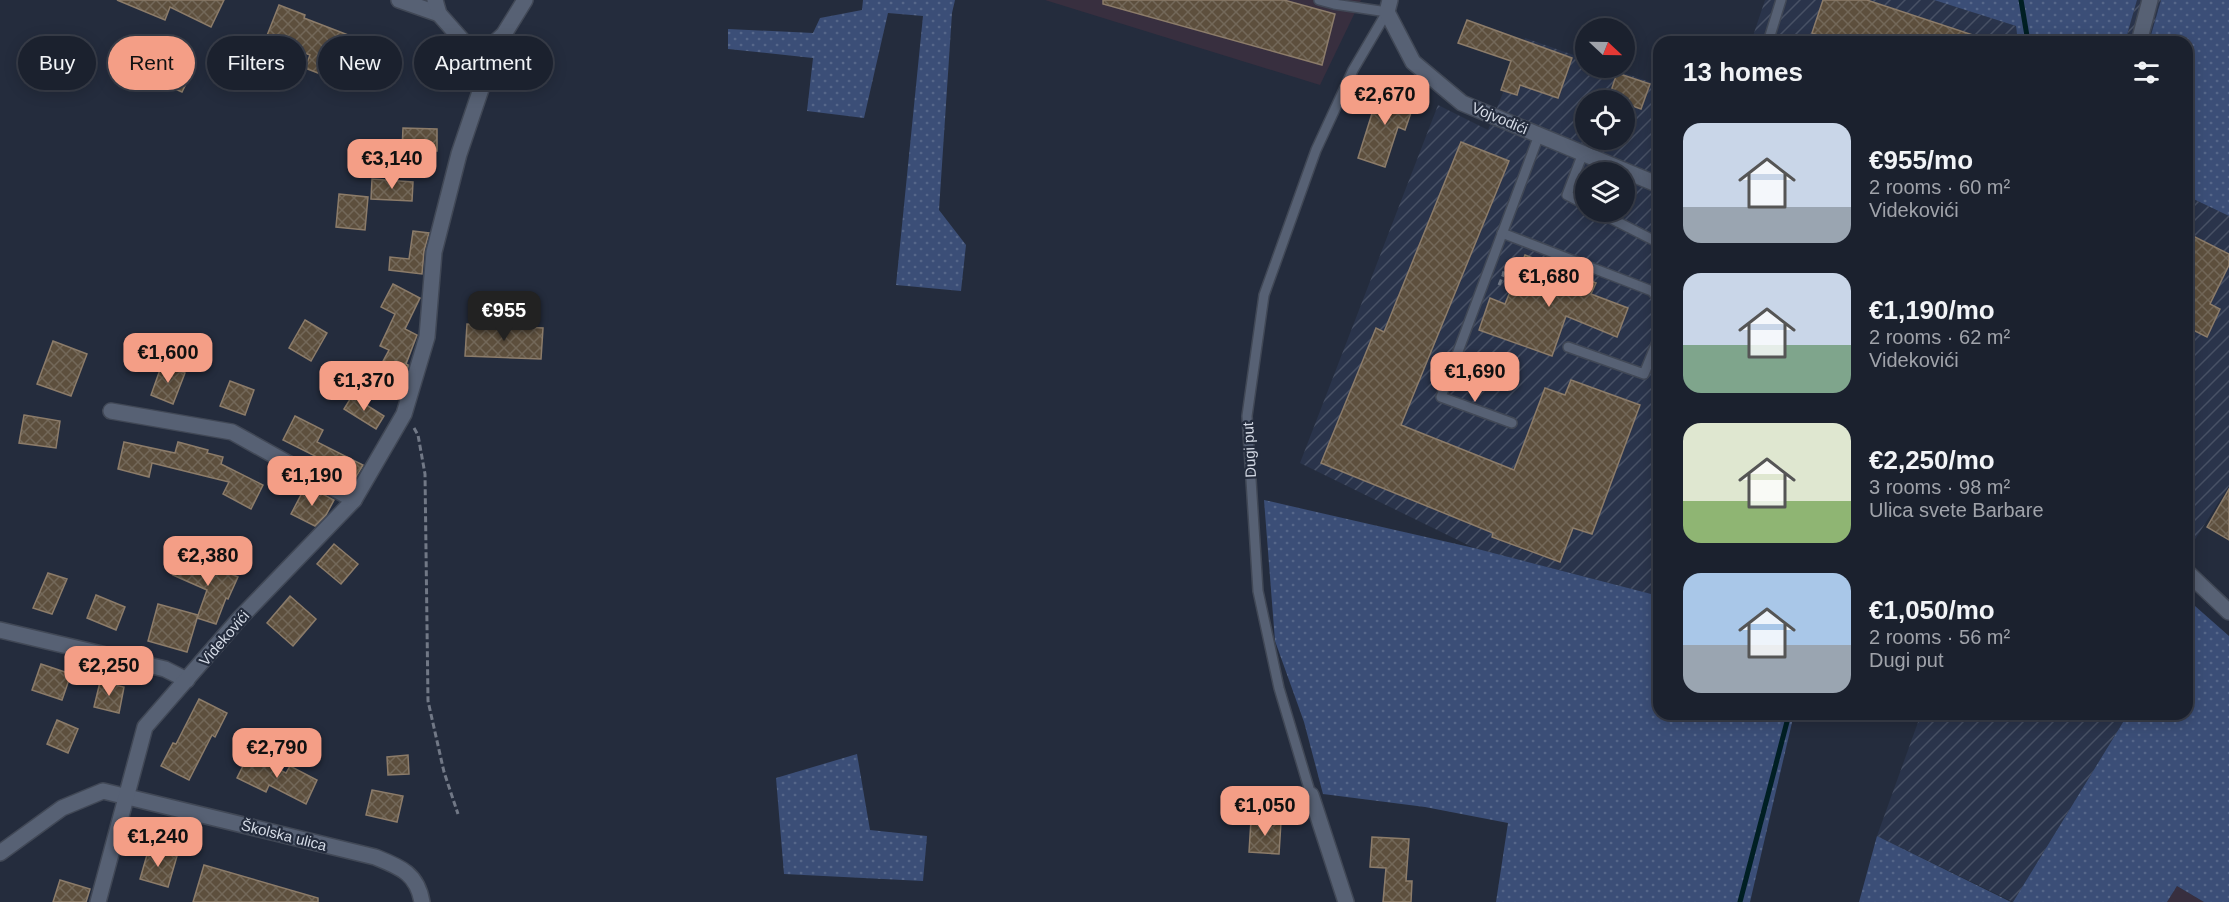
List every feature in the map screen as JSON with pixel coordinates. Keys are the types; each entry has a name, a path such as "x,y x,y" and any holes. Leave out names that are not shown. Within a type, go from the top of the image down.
{"street":[{"path":"399,0 437,7 460,36"},
{"path":"502,36 525,0"},
{"path":"2141,36 2151,0"},
{"name":"Vojvodići","path":"1389,6 1413,62 1462,103 1653,182"},
{"name":"Videkovići","path":"98,902 145,727 240,618 354,500 404,414 427,337 434,252 459,154 481,90"},
{"path":"111,411 232,432 354,500"},
{"path":"2193,578 2229,612"},
{"path":"0,630 165,669 187,680"},
{"path":"0,854 62,808 103,791 125,796"},
{"name":"Dugi put","path":"1311,795 1346,902"},
{"name":"Školska ulica","path":"125,796 375,857 399,867 417,882 422,902"}],"lane":[{"path":"1319,0 1334,4 1389,6"},
{"path":"1769,36 1781,0"},
{"name":"Dugi put","path":"1311,795 1279,688 1257,591 1247,416 1264,295 1316,150 1353,70 1389,6"},
{"path":"1512,423 1441,397 1539,135"},
{"path":"1580,162 1583,153"},
{"path":"1575,174 1567,195 1575,199"},
{"path":"1618,222 1653,240"},
{"path":"1502,233 1653,292"},
{"path":"1568,347 1644,374 1653,352"}],"path":[{"path":"404,414 418,435 425,474 428,701 444,771 458,814"}],"shaded area":[{"path":"863,0 955,0 952,13 939,210 966,245 961,291 896,285 923,16 888,13 864,118 807,111 813,58 728,49 728,29 813,33 820,18 862,10"},
{"path":"1045,0 1361,0 1320,85"},
{"path":"1765,0 1934,0 2016,26 2017,36 1753,36"},
{"path":"1934,0 2137,0 2127,36 2017,36 2016,26"},
{"path":"2137,0 2161,0 2151,36 2127,36"},
{"path":"2161,0 2229,0 2229,216 2193,199 2193,36 2151,36"},
{"path":"1525,38 1575,56 1575,78 1635,77 1653,83 1653,594 1474,548 1300,463 1438,105 1488,130"},
{"path":"2193,199 2229,216 2229,486 2193,543"},
{"path":"1264,500 1474,548 1653,594 1653,720 1793,720 1750,902 1496,902 1508,823 1425,807 1323,794 1304,722 1275,641"},
{"path":"2195,606 2229,636 2229,902 2204,902 2177,886 2167,902 2013,902 2124,720 2193,720 2193,609"},
{"path":"1919,720 2124,720 2013,902 1877,836"},
{"path":"857,754 870,830 927,836 923,881 784,874 776,778"},
{"path":"1877,836 2011,902 1859,902"},
{"path":"2177,886 2204,902 2167,902"}],"building":[{"path":"117,0 224,0 211,27 170,7 165,20"},
{"path":"1103,0 1284,0 1335,14 1322,65 1103,4"},
{"path":"1823,0 1867,0 1976,36 1821,36 1812,33"},
{"path":"279,5 305,15 304,18 348,35 318,36 318,73 306,68 310,55 306,53 306,36 267,36"},
{"path":"1467,20 1572,58 1558,98 1520,85 1517,95 1501,90 1511,61 1458,43"},
{"path":"1615,78 1632,78 1650,84 1641,109 1635,107 1635,90 1611,90"},
{"path":"1380,88 1415,101 1405,130 1398,127 1385,167 1358,158"},
{"path":"403,128 437,129 437,151 402,150"},
{"path":"1461,142 1509,161 1401,425 1514,470 1545,388 1565,395 1571,380 1640,405 1592,534 1573,528 1560,562 1492,537 1493,533 1321,463 1376,328 1384,332"},
{"path":"372,179 413,182 412,201 371,199"},
{"path":"339,194 368,197 365,230 336,227"},
{"path":"413,231 429,233 424,251 422,274 389,270 390,257 409,259"},
{"path":"2193,236 2229,254 2229,265 2210,304 2220,309 2207,337 2193,330"},
{"path":"1525,255 1596,283 1591,294 1628,308 1617,337 1566,316 1552,356 1479,330 1490,298 1505,304"},
{"path":"393,284 420,298 405,329 417,335 406,364 408,367 397,389 374,378 389,350 380,346 395,314 381,307"},
{"path":"305,320 327,333 311,361 289,348"},
{"path":"467,324 543,328 541,359 465,356"},
{"path":"53,341 87,354 71,396 37,384"},
{"path":"162,364 185,373 173,404 151,395"},
{"path":"230,381 254,390 245,415 220,406"},
{"path":"352,396 384,416 376,429 344,409"},
{"path":"24,415 60,421 56,448 19,443"},
{"path":"295,416 323,430 317,442 363,465 350,487 326,473 331,464 283,440"},
{"path":"124,442 175,453 178,442 208,450 207,453 223,457 221,464 263,485 251,509 223,494 229,482 152,463 149,477 118,469"},
{"path":"2229,489 2229,540 2207,527"},
{"path":"303,491 314,496 317,491 334,500 326,515 315,526 291,514"},
{"path":"334,544 358,564 341,584 317,564"},
{"path":"179,559 208,571 210,565 238,577 228,599 226,598 216,624 197,618 207,590 173,575"},
{"path":"48,573 67,579 52,614 33,608"},
{"path":"96,595 125,607 116,630 87,618"},
{"path":"290,596 316,619 293,646 267,623"},
{"path":"158,604 198,615 187,652 148,641"},
{"path":"41,664 71,674 62,700 32,690"},
{"path":"100,682 124,687 119,713 94,707"},
{"path":"199,699 227,713 215,737 212,735 189,780 161,766 173,743 176,744"},
{"path":"57,720 78,729 68,753 47,744"},
{"path":"249,754 286,773 290,766 317,780 306,804 269,785 266,792 237,778"},
{"path":"408,755 409,774 388,775 387,757"},
{"path":"372,790 403,796 397,822 366,815"},
{"path":"1251,820 1281,822 1279,854 1249,852"},
{"path":"1372,837 1409,839 1406,881 1412,881 1411,902 1383,902 1386,868 1370,867"},
{"path":"149,848 177,856 168,887 140,879"},
{"path":"204,865 318,898 318,902 193,902"},
{"path":"60,880 90,889 86,902 53,902"}],"waterway":[{"path":"2021,0 2027,36"},
{"path":"1740,902 1787,720"}]}
